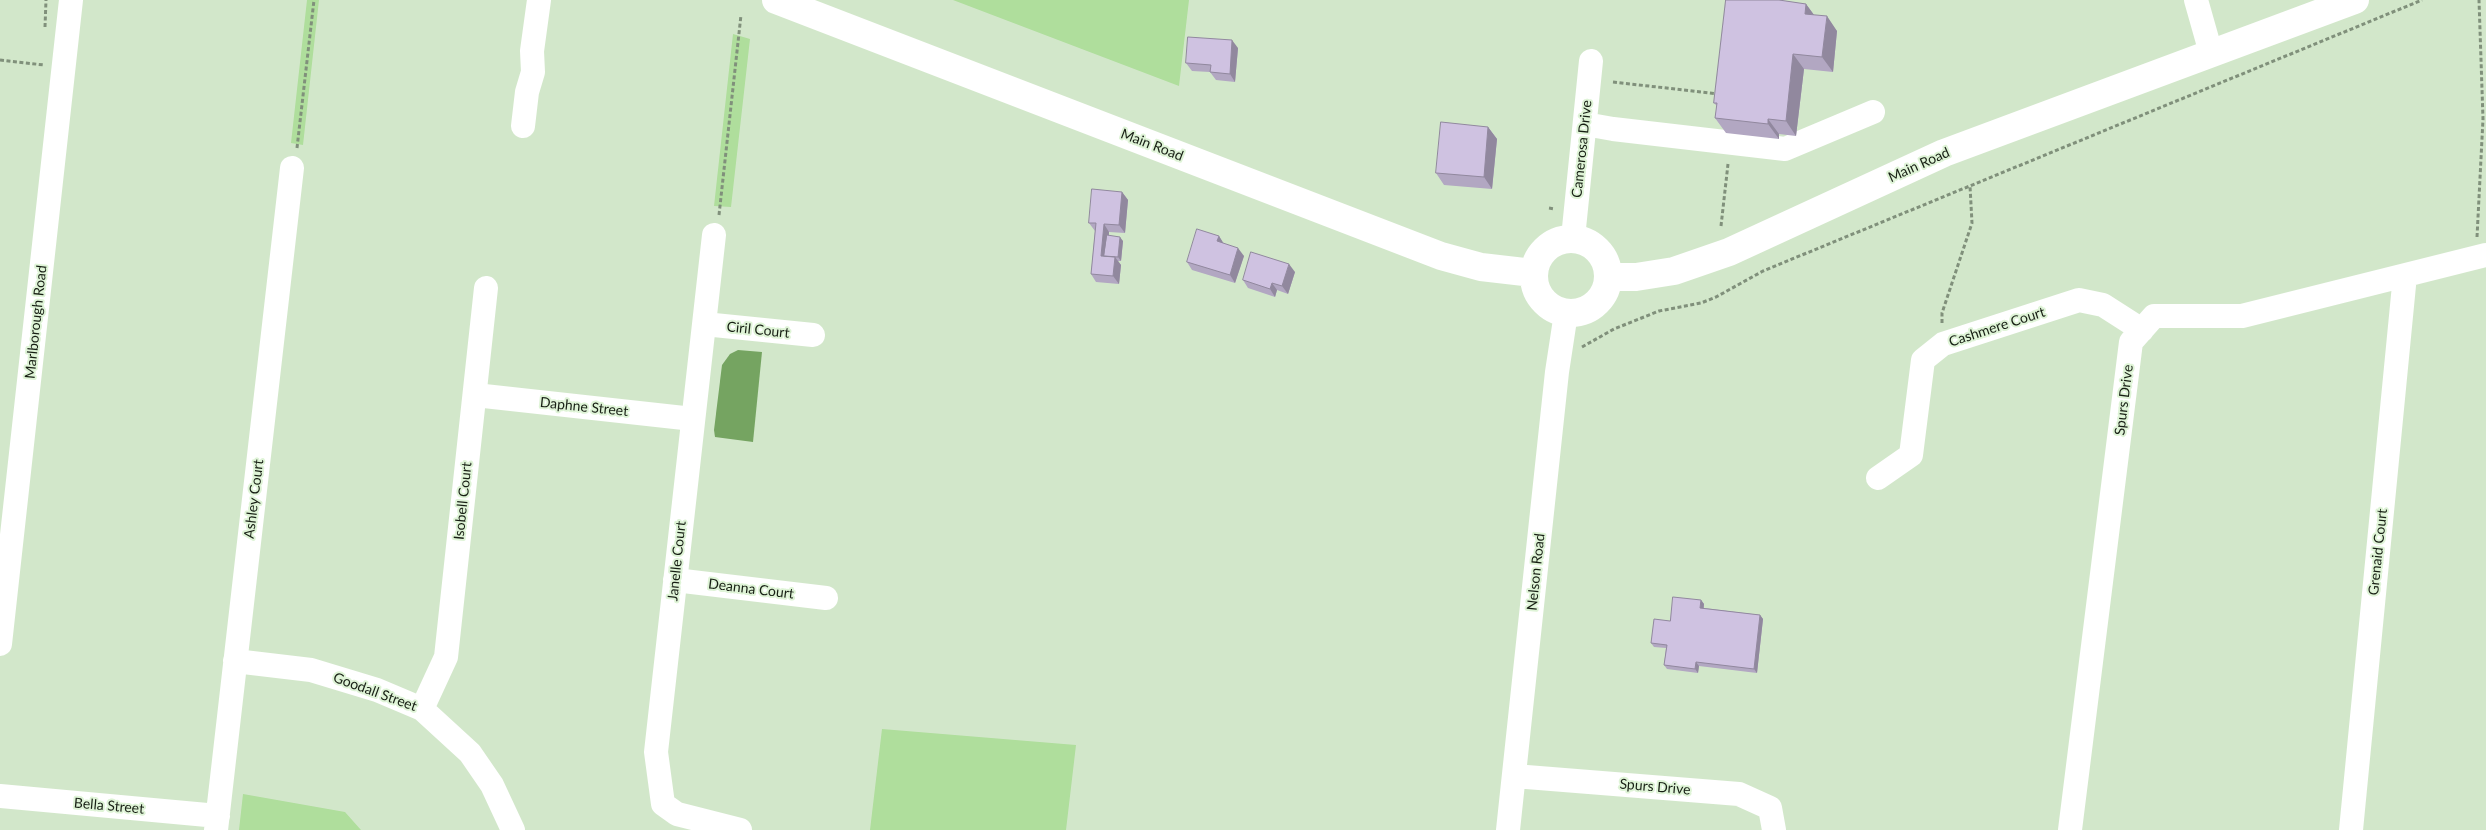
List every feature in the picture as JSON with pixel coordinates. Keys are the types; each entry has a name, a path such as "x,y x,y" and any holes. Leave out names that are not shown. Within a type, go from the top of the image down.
{"main road":[{"name":"Main Road","path":"776,0 1441,256 1482,267 1533,273"},
{"name":"Main Road","path":"2221,49 2321,0"},
{"name":"Main Road","path":"1608,277 1636,277 1674,270 1729,252 1944,153 2356,0"},
{"path":"1573,238 1584,240 1594,246 1607,266 1608,277 1606,289 1595,304 1579,313 1566,314 1555,311 1542,300 1534,285 1533,273 1542,252 1551,244 1561,239 1573,238"}],"street":[{"name":"Marlborough Road","path":"0,644 71,0"},
{"path":"523,126 527,92 533,72 532,51 540,0"},
{"path":"2196,0 2221,49"},
{"name":"Camerosa Drive","path":"1573,238 1591,61"},
{"path":"1585,124 1730,144 1785,149 1873,112"},
{"name":"Ashley Court","path":"217,823 292,168"},
{"name":"Janelle Court","path":"714,235 656,752 662,804 676,814 740,830"},
{"name":"Spurs Drive","path":"2070,830 2131,342 2154,316 2242,316 2481,256"},
{"name":"Grenaid Court","path":"2351,830 2405,275"},
{"name":"Isobell Court","path":"422,709 446,657 486,288"},
{"name":"Cashmere Court","path":"1878,478 1911,455 1923,360 1943,344 2079,300 2103,305 2142,330"},
{"name":"Nelson Road","path":"1508,830 1557,372 1566,314"},
{"name":"Ciril Court","path":"704,324 812,335"},
{"name":"Daphne Street","path":"474,395 693,419"},
{"name":"Deanna Court","path":"675,580 826,598"},
{"name":"Goodall Street","path":"236,661 311,670 378,690 422,709 470,753 492,785 513,830"},
{"name":"Spurs Drive","path":"1514,776 1739,794 1770,808 1774,830"},
{"name":"Bella Street","path":"0,796 217,823"}],"path":[{"path":"292,168 296,151 314,0"},
{"path":"1584,348 1614,329 1659,311 1701,303 1716,297 1763,271 2422,0"},
{"path":"2479,0 2483,120 2481,256"},
{"path":"714,235 719,216 741,15"},
{"path":"0,60 64,67"},
{"path":"1613,82 1728,95"},
{"path":"1721,226 1730,144"},
{"path":"1943,344 1942,313 1972,222 1970,186"}],"shaded area":[{"path":"307,0 319,0 303,145 291,143"},
{"path":"953,0 1189,0 1179,86"},
{"path":"733,34 750,39 731,207 714,206"},
{"path":"738,350 762,352 753,442 715,437 714,430 722,365 730,354"},
{"path":"882,729 1076,745 1066,830 870,830"},
{"path":"243,794 345,812 361,830 239,830"}],"building":[{"path":"1726,0 1779,0 1806,4 1805,14 1827,16 1822,57 1793,54 1786,121 1768,119 1768,124 1715,118 1717,103 1714,103"},
{"path":"1188,37 1232,40 1230,74 1210,72 1211,65 1186,63"},
{"path":"1441,122 1488,127 1484,177 1436,173"},
{"path":"1092,189 1122,192 1119,225 1104,224 1101,256 1115,257 1113,276 1091,274 1096,223 1089,223"},
{"path":"1197,229 1219,236 1217,241 1238,248 1230,275 1187,262"},
{"path":"1107,235 1120,237 1118,257 1104,256"},
{"path":"1251,252 1289,264 1282,286 1272,283 1270,289 1243,280"},
{"path":"1673,597 1701,600 1700,608 1760,615 1754,669 1696,662 1695,669 1664,665 1667,645 1651,643 1654,619 1670,621"}]}
